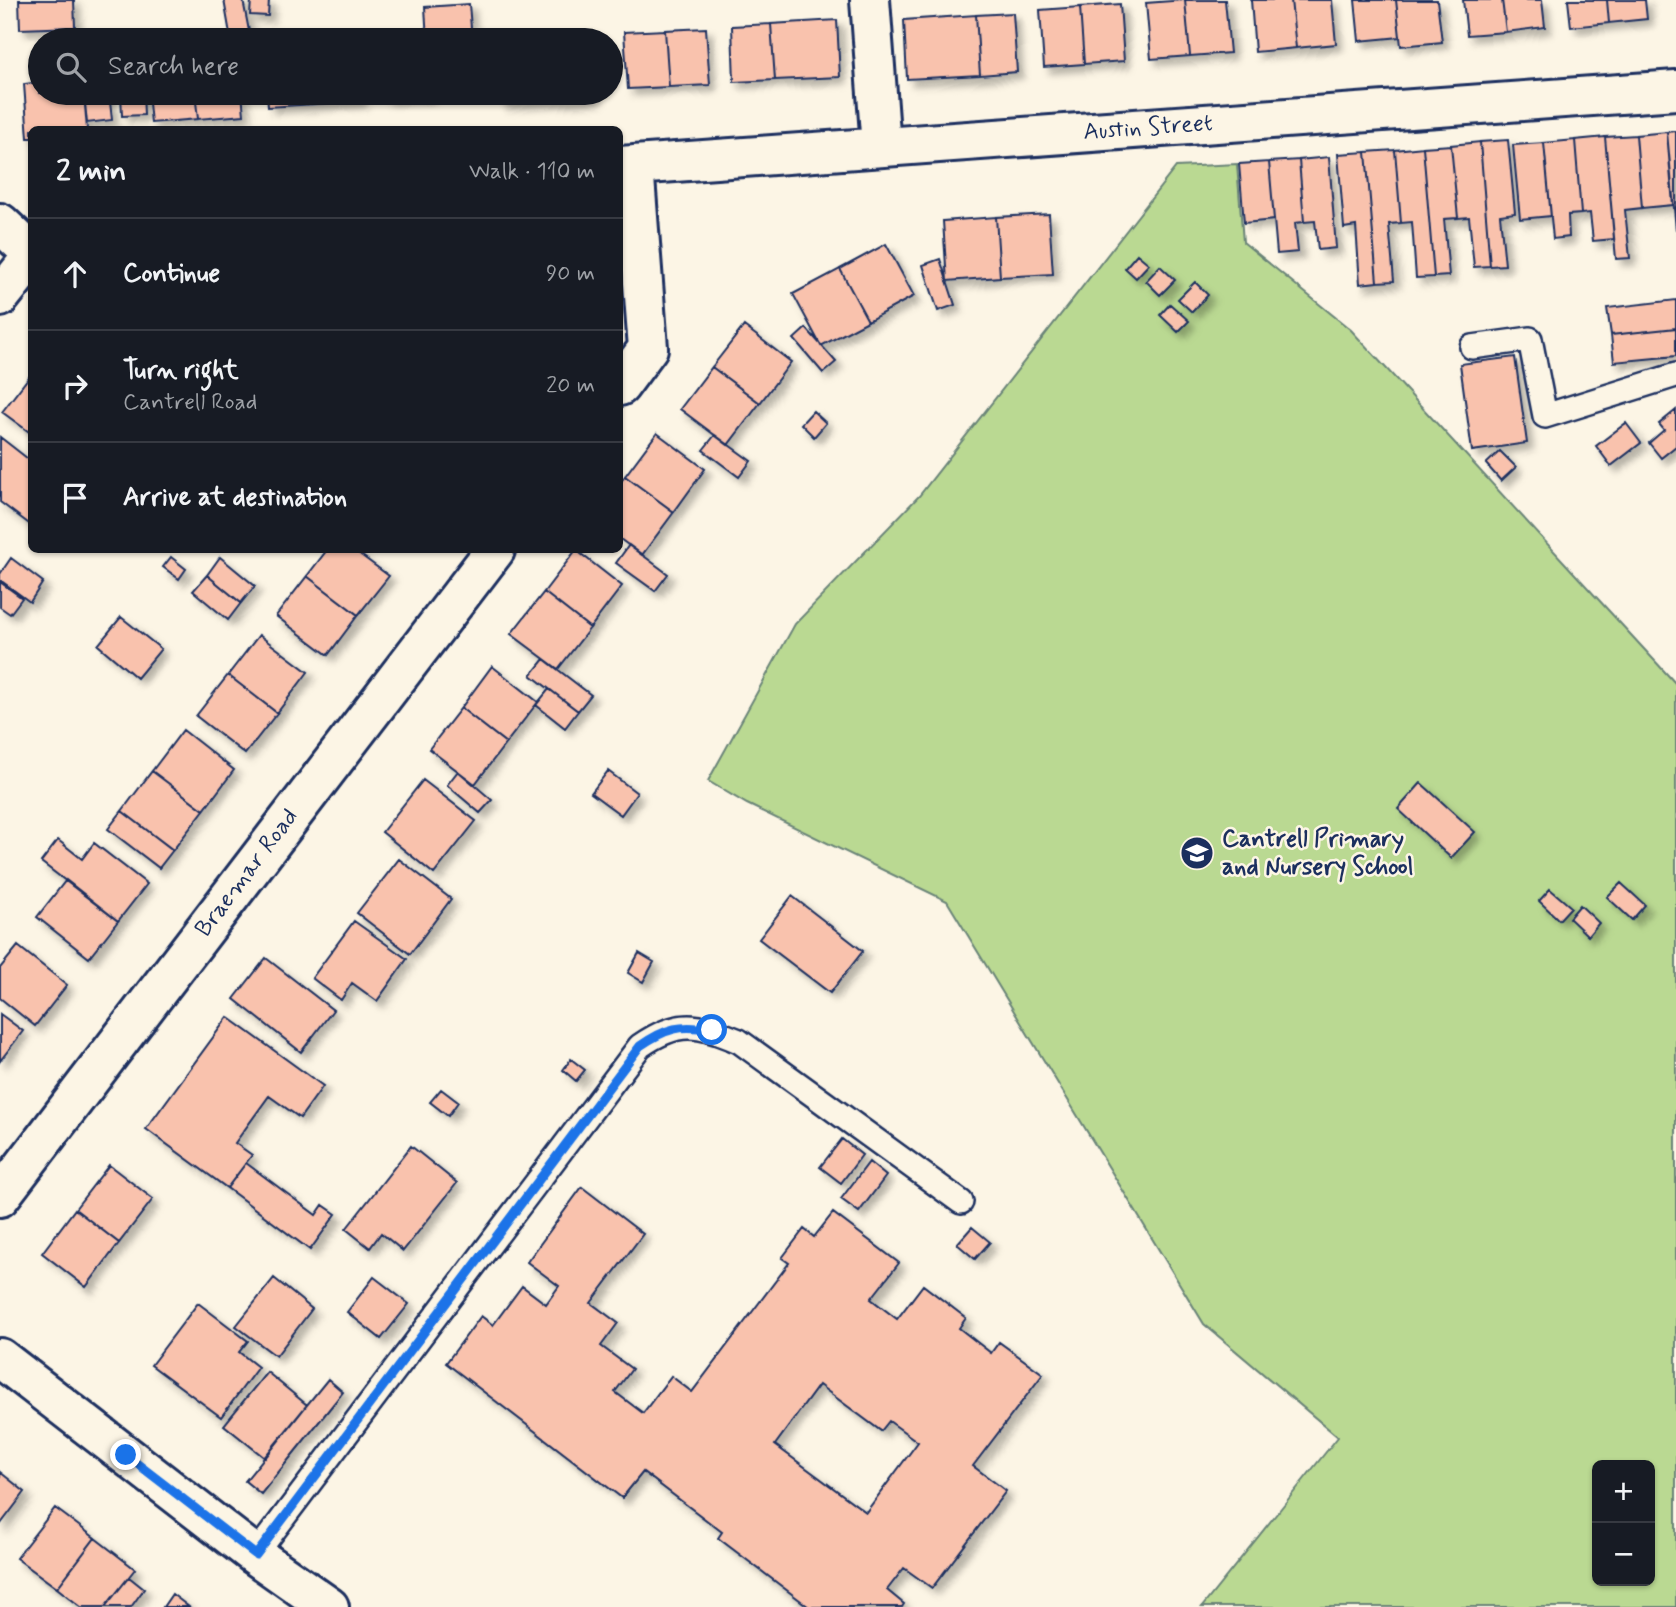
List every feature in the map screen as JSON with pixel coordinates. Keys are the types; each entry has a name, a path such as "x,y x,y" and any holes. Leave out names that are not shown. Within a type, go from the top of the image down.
{"street":[{"path":"870,0 881,147"},
{"name":"Austin Street","path":"627,165 1676,90"},
{"path":"623,382 648,348 627,165"},
{"path":"0,223 28,251"},
{"path":"0,298 28,260"},
{"name":"Braemar Road","path":"0,1197 493,553"},
{"path":"0,1359 328,1607"}],"lane":[{"path":"1472,347 1531,339 1545,415 1676,375"},
{"path":"256,1555 640,1046 660,1032 692,1027 712,1030 739,1041 961,1202"}],"green space":[{"name":"Cantrell Primary and Nursery School","path":"1237,164 1243,242 1351,330 1676,684 1676,1607 1202,1607 1338,1437 1204,1324 947,901 747,804 708,781 795,624 919,496 1176,167"}],"building":[{"path":"19,0 74,0 75,27 20,29"},
{"path":"224,0 243,0 248,28 229,28"},
{"path":"251,0 269,0 268,16 250,15"},
{"path":"1185,0 1190,56 1151,59 1146,3"},
{"path":"1185,0 1225,0 1230,53 1190,56"},
{"path":"1251,0 1291,0 1296,48 1255,52"},
{"path":"1291,0 1332,0 1336,44 1296,48"},
{"path":"1355,0 1396,0 1400,37 1359,41"},
{"path":"1396,0 1437,0 1442,42 1401,46"},
{"path":"1463,0 1502,0 1506,32 1467,35"},
{"path":"1502,0 1542,0 1545,27 1506,32"},
{"path":"1568,0 1607,0 1609,23 1571,27"},
{"path":"1607,0 1645,0 1647,19 1609,23"},
{"path":"469,4 471,28 426,28 425,7"},
{"path":"1120,4 1124,61 1084,64 1080,7"},
{"path":"1080,7 1084,64 1044,67 1040,10"},
{"path":"1013,13 1017,72 980,75 976,15"},
{"path":"976,15 980,75 907,79 904,20"},
{"path":"837,20 840,77 775,80 771,24"},
{"path":"771,24 775,80 734,82 732,26"},
{"path":"706,28 710,85 669,87 665,30"},
{"path":"665,30 669,87 628,89 624,32"},
{"path":"24,84 28,84 28,105 85,105 87,126 28,126 28,138"},
{"path":"85,105 110,105 112,120 87,123"},
{"path":"122,105 144,105 144,115 122,116"},
{"path":"149,105 196,105 198,119 151,123"},
{"path":"196,105 243,105 244,115 198,119"},
{"path":"268,105 299,105 268,107"},
{"path":"1676,131 1676,230 1667,132"},
{"path":"1667,132 1673,205 1642,208 1636,135"},
{"path":"1636,135 1642,208 1625,210 1630,258 1616,259 1605,137"},
{"path":"1605,137 1614,239 1593,241 1590,213 1581,214 1575,140"},
{"path":"1508,140 1515,213 1500,215 1505,265 1490,266 1480,142"},
{"path":"1575,140 1581,214 1568,215 1569,237 1553,239 1544,143"},
{"path":"1480,142 1490,266 1474,267 1469,217 1458,218 1451,145"},
{"path":"1544,143 1551,216 1520,219 1513,145"},
{"path":"1451,145 1458,218 1444,219 1449,276 1434,277 1423,147"},
{"path":"1423,147 1434,277 1416,278 1412,222 1401,223 1395,150"},
{"path":"1395,150 1401,223 1389,224 1394,281 1377,282 1366,152"},
{"path":"1366,152 1377,282 1360,284 1356,226 1344,228 1338,154"},
{"path":"1329,157 1336,248 1318,250 1315,221 1304,222 1299,160"},
{"path":"1299,160 1304,222 1295,223 1298,252 1277,254 1269,162"},
{"path":"1269,162 1274,220 1244,223 1239,164"},
{"path":"1049,214 1053,274 1000,277 996,217"},
{"path":"996,217 1000,277 947,281 943,221"},
{"path":"886,244 914,296 868,321 840,269"},
{"path":"1137,254 1149,264 1136,278 1125,268"},
{"path":"940,259 955,305 938,311 923,265"},
{"path":"1160,266 1175,280 1160,295 1146,281"},
{"path":"840,269 868,321 821,346 793,294"},
{"path":"1195,282 1208,295 1192,312 1178,299"},
{"path":"1676,300 1676,328 1611,335 1607,308"},
{"path":"1170,304 1189,321 1178,332 1160,315"},
{"path":"744,326 791,362 760,403 712,367"},
{"path":"806,328 836,362 823,373 794,339"},
{"path":"1676,328 1676,356 1614,362 1611,335"},
{"path":"1515,357 1527,443 1472,451 1460,364"},
{"path":"712,367 760,403 728,445 680,409"},
{"path":"28,378 28,431 2,412"},
{"path":"1676,410 1676,446 1661,458 1649,443 1664,430 1659,424"},
{"path":"813,411 826,423 814,437 801,424"},
{"path":"1626,423 1641,443 1611,466 1596,446"},
{"path":"657,433 705,469 674,512 625,476"},
{"path":"715,435 751,461 739,477 703,450"},
{"path":"0,437 28,459 28,523 0,502"},
{"path":"1500,451 1516,467 1501,481 1486,464"},
{"path":"625,476 674,512 642,555 623,541"},
{"path":"629,545 668,574 655,591 616,563"},
{"path":"325,553 358,553 389,576 358,615 307,576"},
{"path":"574,553 580,553 622,586 590,628 544,592"},
{"path":"171,557 186,569 179,579 163,567"},
{"path":"220,557 255,586 241,603 207,575"},
{"path":"11,558 43,582 30,602 0,580 0,574"},
{"path":"207,575 241,603 228,620 193,591"},
{"path":"307,576 358,615 328,655 276,616"},
{"path":"0,582 22,598 10,614 0,607"},
{"path":"544,592 590,628 558,669 511,634"},
{"path":"121,617 161,649 137,678 98,645"},
{"path":"259,635 308,672 277,713 228,675"},
{"path":"544,659 591,695 578,711 531,675"},
{"path":"492,666 538,702 506,743 461,708"},
{"path":"228,675 277,713 245,754 196,716"},
{"path":"549,689 578,711 565,728 536,705"},
{"path":"461,708 506,743 475,784 429,749"},
{"path":"183,730 234,770 204,810 152,771"},
{"path":"152,771 204,810 173,850 122,811"},
{"path":"458,771 492,800 480,813 447,785"},
{"path":"608,771 637,793 621,815 591,793"},
{"path":"423,780 476,821 434,874 382,832"},
{"path":"1421,783 1475,832 1451,858 1398,809"},
{"path":"122,811 173,850 159,868 108,829"},
{"path":"58,840 82,859 94,843 147,884 118,921 41,862"},
{"path":"399,859 451,899 410,954 357,913"},
{"path":"66,880 118,921 89,958 37,917"},
{"path":"1621,883 1645,905 1632,920 1607,897"},
{"path":"1550,889 1571,907 1559,920 1539,901"},
{"path":"792,896 863,951 830,993 759,939"},
{"path":"1580,905 1599,923 1588,936 1569,918"},
{"path":"354,921 407,959 377,1001 352,983 341,1000 312,978"},
{"path":"18,946 67,985 35,1026 0,998 0,968"},
{"path":"639,953 654,962 643,982 628,973"},
{"path":"266,958 333,1010 301,1052 234,999"},
{"path":"0,1014 23,1031 0,1061"},
{"path":"228,1017 323,1086 300,1118 269,1096 235,1143 252,1155 227,1188 146,1129"},
{"path":"571,1059 585,1070 576,1081 563,1070"},
{"path":"441,1089 458,1102 448,1116 430,1102"},
{"path":"842,1139 862,1155 841,1183 820,1167"},
{"path":"411,1146 457,1183 403,1251 381,1233 370,1248 346,1229"},
{"path":"869,1162 886,1176 859,1212 841,1199"},
{"path":"246,1163 316,1215 323,1205 336,1214 310,1250 227,1188"},
{"path":"109,1165 153,1199 119,1243 75,1209"},
{"path":"582,1187 643,1234 591,1303 618,1323 601,1346 632,1369 615,1392 643,1413 671,1376 692,1392 789,1263 782,1258 804,1229 814,1237 833,1213 899,1263 871,1299 897,1319 923,1285 966,1318 959,1328 991,1353 999,1342 1043,1374 973,1466 1006,1491 932,1588 904,1568 887,1590 904,1604 902,1607 809,1607 718,1538 722,1532 643,1472 622,1498 446,1363 481,1316 493,1325 522,1286 546,1304 559,1286 527,1262","holes":["819,1385 881,1431 889,1421 918,1442 866,1512 775,1445"]},
{"path":"75,1209 119,1243 86,1287 42,1253"},
{"path":"972,1227 990,1242 975,1259 957,1244"},
{"path":"374,1277 409,1304 381,1339 347,1312"},
{"path":"274,1278 312,1309 276,1356 236,1326"},
{"path":"198,1303 248,1341 239,1352 258,1367 221,1417 151,1365"},
{"path":"267,1372 307,1405 265,1458 224,1425"},
{"path":"328,1379 343,1392 261,1494 245,1481"},
{"path":"0,1472 25,1492 0,1525"},
{"path":"55,1508 95,1538 57,1588 16,1558"},
{"path":"95,1538 135,1569 105,1607 81,1607 57,1588"},
{"path":"129,1577 144,1589 131,1607 105,1607"},
{"path":"172,1594 189,1607 163,1607"}],"place":[{"name":"Cantrell Primary and Nursery School","path":"1197,853"}],"route":[{"path":"126,1455 256,1555 640,1046 660,1032 692,1027 712,1030"}]}
